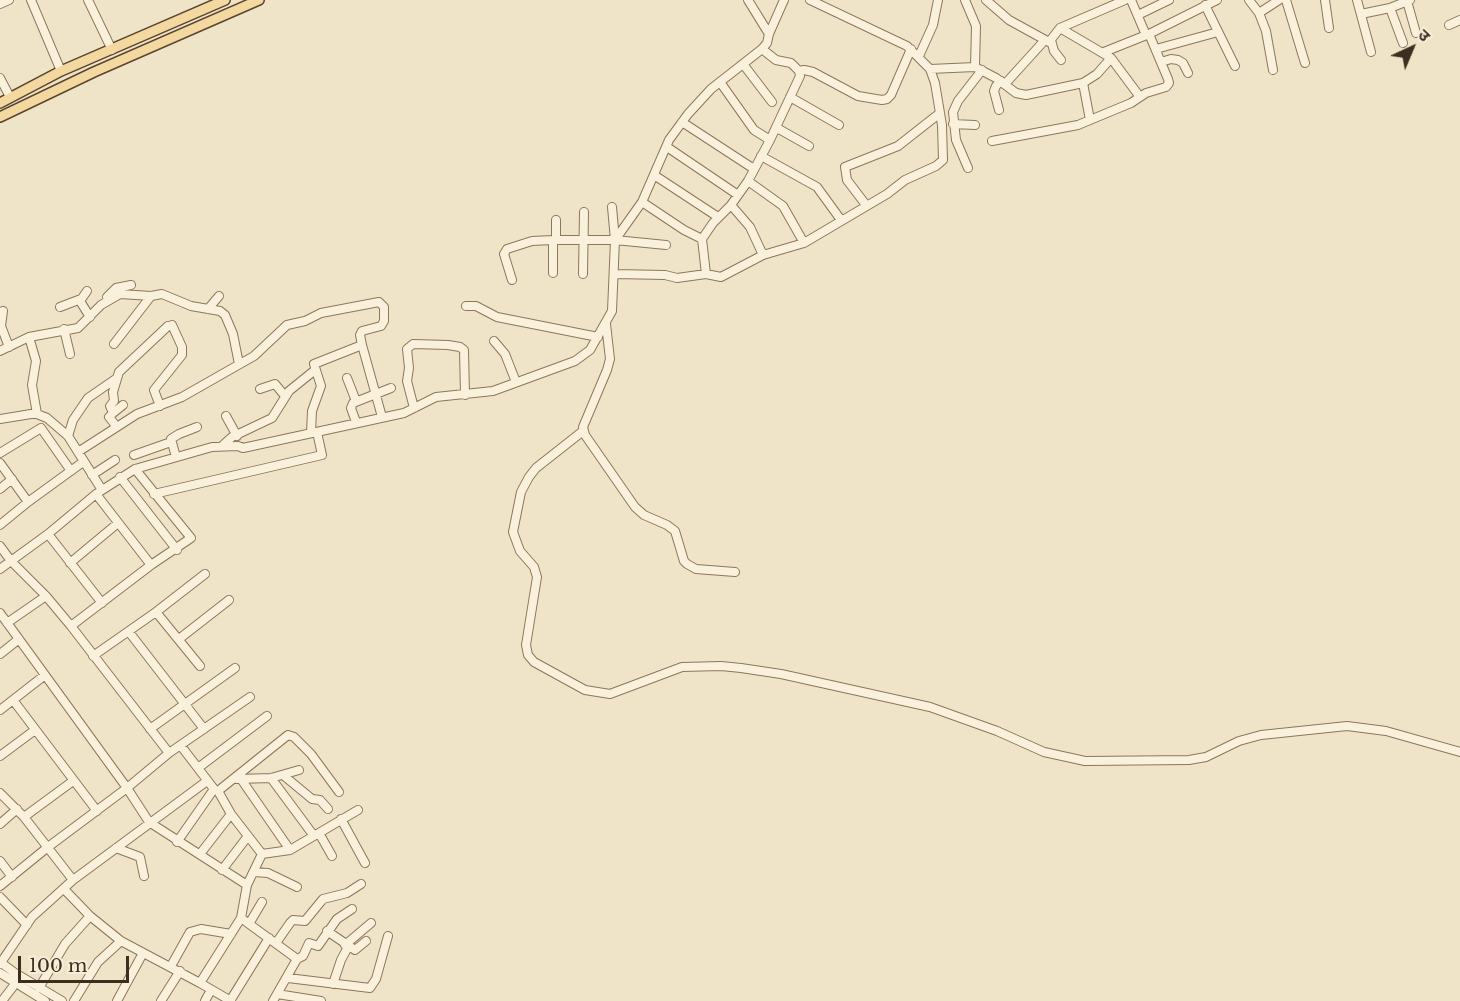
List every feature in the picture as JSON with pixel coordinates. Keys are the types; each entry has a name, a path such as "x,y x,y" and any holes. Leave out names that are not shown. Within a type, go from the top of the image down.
{"main road":[{"path":"0,103 61,71 225,0"},
{"path":"0,117 94,72 259,0"}],"street":[{"path":"0,4 9,0"},
{"path":"31,0 61,71"},
{"path":"88,0 112,50"},
{"path":"748,0 769,34"},
{"path":"615,240 642,202 667,147 682,122 711,89 762,49 767,43 784,0"},
{"path":"615,274 665,275 677,278 706,274 721,277 763,255 804,243 887,194 910,177 936,166 943,159 936,82 930,69 911,49 811,0"},
{"path":"919,56 933,25 938,0"},
{"path":"965,0 976,26 979,68 955,106 953,123 956,140 968,168"},
{"path":"986,0 1003,15 1048,40 1061,60"},
{"path":"999,110 994,91 996,86 1060,28 1125,0"},
{"path":"992,141 1078,125 1167,85 1168,79 1156,49 1131,0"},
{"path":"1138,15 1169,0"},
{"path":"930,69 979,68 1021,95 1083,83 1097,74 1108,55 1217,0"},
{"path":"1250,0 1259,13 1266,31 1274,70"},
{"path":"1259,13 1279,0"},
{"path":"1286,0 1305,63"},
{"path":"1325,0 1329,28"},
{"path":"1357,0 1371,52"},
{"path":"1361,14 1409,1 1416,33"},
{"path":"1205,5 1235,66"},
{"path":"1390,8 1403,43"},
{"path":"1449,26 1460,20"},
{"path":"1060,28 1108,55 1140,97"},
{"path":"1156,49 1218,32"},
{"path":"762,49 776,60 813,72 858,96 882,100 891,94 911,49"},
{"path":"1161,62 1178,60 1185,65 1188,73"},
{"path":"743,64 772,102"},
{"path":"706,274 702,239 718,217 731,205 748,180 777,128 800,76 795,67"},
{"path":"0,78 10,97"},
{"path":"720,82 754,130 769,140"},
{"path":"1083,83 1090,120"},
{"path":"790,97 839,125"},
{"path":"866,205 847,180 845,167 898,146 940,112"},
{"path":"682,122 753,169"},
{"path":"953,123 975,125"},
{"path":"777,128 809,146"},
{"path":"667,147 737,194"},
{"path":"761,156 818,187 841,220"},
{"path":"654,175 718,217"},
{"path":"748,180 783,206 804,243"},
{"path":"642,202 702,239"},
{"path":"731,205 750,227 763,255"},
{"path":"0,569 48,534 99,492 135,469 222,446 243,448 404,413 436,397 493,391 575,361 590,350 612,311 615,240 612,207"},
{"path":"583,274 584,212"},
{"path":"553,273 556,220"},
{"path":"513,280 505,251 532,241 583,239 666,245"},
{"path":"0,351 29,337 78,328 116,288 131,285"},
{"path":"60,308 81,299 87,291"},
{"path":"101,305 120,294 151,296 162,294 191,306 220,311 229,321 239,364"},
{"path":"114,344 151,296"},
{"path":"208,309 219,296"},
{"path":"81,299 80,304 90,317"},
{"path":"78,452 137,414 182,397 258,353 287,325 305,321 321,313 379,302 384,307 383,324 378,328 362,331 360,336 382,417"},
{"path":"466,306 476,306 498,317 598,337"},
{"path":"3,311 2,326 9,347"},
{"path":"606,324 610,359 608,370 583,431 536,468 529,477 521,492 513,532 520,551 534,567 537,577 526,650 534,662 585,690 610,694 682,667 741,668 792,676 930,707 997,731 1044,752 1085,761 1189,760 1261,735 1347,726 1386,731 1460,752"},
{"path":"117,427 110,417 112,413 110,406 114,401 113,392 122,367 170,325 182,347 182,355 154,390 160,406"},
{"path":"64,329 70,354"},
{"path":"29,337 36,361 32,386 38,414"},
{"path":"494,341 505,354 516,382"},
{"path":"414,408 407,381 409,368 407,349 413,344 448,345 464,350 465,395"},
{"path":"154,494 322,455 314,433 312,411 321,386 314,364 362,345"},
{"path":"222,446 228,440 272,418 292,388 315,370"},
{"path":"68,436 73,420 88,398 117,378"},
{"path":"347,378 356,401"},
{"path":"260,389 275,384 285,396"},
{"path":"356,422 351,405 391,388"},
{"path":"112,413 123,405"},
{"path":"0,419 38,414 47,417 68,436 118,524 151,565"},
{"path":"226,416 237,436"},
{"path":"134,455 171,442 174,436 197,427"},
{"path":"0,453 40,428 70,471"},
{"path":"583,431 635,507 644,515 675,531 687,564 696,569 735,572"},
{"path":"171,442 176,457"},
{"path":"92,475 115,460"},
{"path":"0,525 83,462"},
{"path":"0,463 28,502"},
{"path":"71,626 151,565 177,550 191,538 135,469"},
{"path":"120,477 177,550"},
{"path":"0,489 12,479"},
{"path":"70,563 118,524"},
{"path":"48,534 102,603"},
{"path":"0,546 71,626 170,753"},
{"path":"93,656 129,632 205,574"},
{"path":"7,623 46,596"},
{"path":"179,639 229,600"},
{"path":"156,612 200,666"},
{"path":"0,614 127,788 149,822 247,885"},
{"path":"129,632 204,729"},
{"path":"0,654 19,639"},
{"path":"150,729 235,668"},
{"path":"0,711 45,675"},
{"path":"0,886 170,753 250,697"},
{"path":"14,700 97,811"},
{"path":"198,768 267,716"},
{"path":"0,756 35,730"},
{"path":"177,842 216,790 237,779 288,735 311,754 339,792"},
{"path":"182,746 262,854"},
{"path":"237,779 271,778 299,770"},
{"path":"283,775 312,799 320,800 328,809"},
{"path":"271,778 332,856"},
{"path":"237,779 290,850"},
{"path":"24,816 73,780"},
{"path":"62,1001 0,963 32,917 73,880 207,780"},
{"path":"0,793 24,816 73,880"},
{"path":"0,824 17,809"},
{"path":"262,854 290,850 358,810"},
{"path":"200,854 231,814"},
{"path":"341,819 365,863"},
{"path":"222,870 248,836"},
{"path":"116,848 140,857 144,876"},
{"path":"200,983 241,918 247,885 262,854"},
{"path":"0,861 12,877"},
{"path":"254,872 268,873 297,887"},
{"path":"276,943 293,920 305,921 324,899 347,893 361,884"},
{"path":"64,889 90,916 120,941 171,966 231,1001 268,938"},
{"path":"0,897 27,925"},
{"path":"249,924 262,902"},
{"path":"321,1001 275,998 309,943 318,946 337,919 352,909"},
{"path":"39,988 65,944 90,916"},
{"path":"241,918 297,959"},
{"path":"333,984 346,946 371,923"},
{"path":"171,966 190,932 201,929 231,934"},
{"path":"327,932 355,950 366,941"},
{"path":"288,978 370,988 376,979 388,936"},
{"path":"74,1001 98,962 120,941"},
{"path":"117,1001 143,953"},
{"path":"161,1001 180,971"},
{"path":"0,973 45,1001"},
{"path":"2,1001 15,984"},
{"path":"205,1001 211,990"}]}
